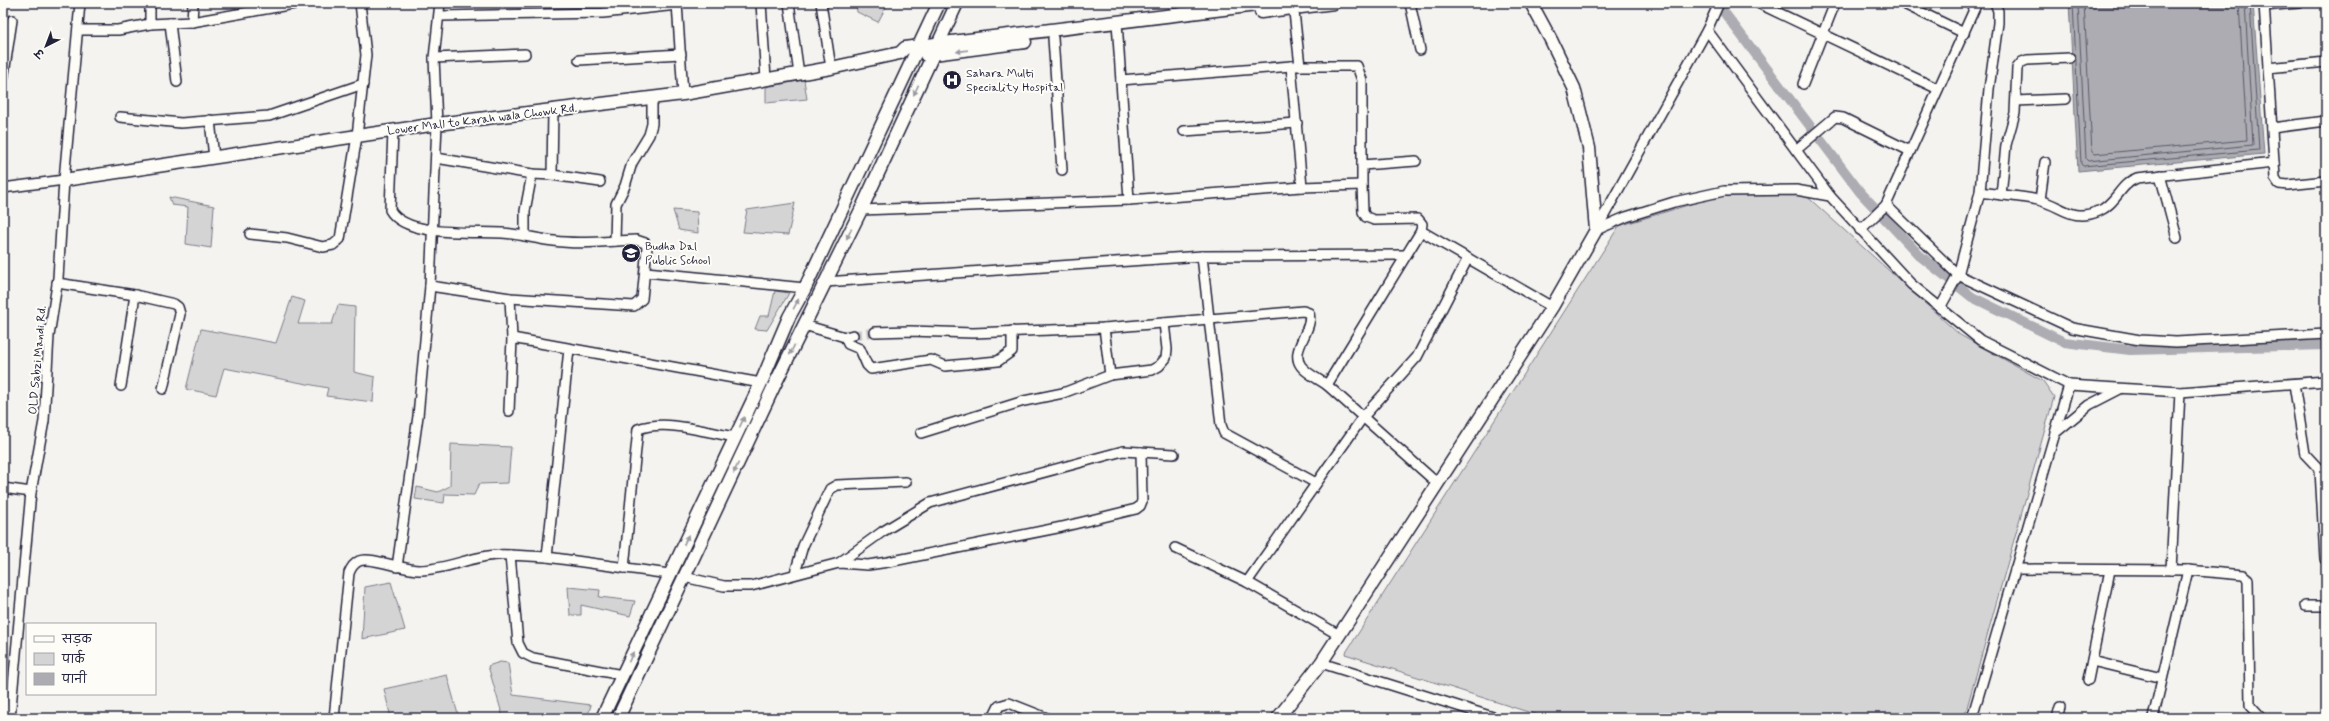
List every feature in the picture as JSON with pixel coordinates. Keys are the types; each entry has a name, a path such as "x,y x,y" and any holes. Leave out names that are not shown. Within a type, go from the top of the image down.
{"main road":[{"path":"602,718 735,437 789,317 805,288 939,3"},
{"path":"618,718 804,325 861,210 956,3"},
{"path":"935,50 1117,26 1273,3"},
{"path":"935,50 1053,38 1117,26 1293,6 1334,3"},
{"path":"1278,718 1321,663 1438,484 1552,307 1596,230 1589,148 1574,88 1552,40 1531,3"},
{"name":"Lower Mall to Karah wala Chowk Rd.","path":"64,180 437,124 683,94 831,68 900,53 905,48 916,52 935,50"},
{"path":"823,250 838,256"}],"street":[{"name":"OLD Sabzi Mandi Rd.","path":"10,718 28,547 31,492 44,421 49,336 57,283 64,180 80,3"},
{"path":"150,3 150,24"},
{"path":"192,22 193,3"},
{"path":"78,30 118,30 150,24 192,22 261,6 300,3"},
{"path":"250,234 287,238 323,246 338,242 340,239 357,136 366,55 360,3"},
{"path":"397,567 418,416 430,286 437,124 434,58 440,16 440,3"},
{"path":"760,3 766,79"},
{"path":"789,3 800,74"},
{"path":"821,3 831,68"},
{"path":"1410,3 1420,50"},
{"path":"1596,230 1707,30 1719,3"},
{"path":"1758,3 1938,89"},
{"path":"1803,84 1835,3"},
{"path":"1902,3 1964,33"},
{"path":"1860,230 1872,221 1884,207 1977,3"},
{"path":"1940,308 1957,278 1980,192 1988,89 1998,23 1998,11 1995,3"},
{"path":"2299,3 2264,4 2275,178 2279,184 2288,186 2326,181"},
{"path":"440,16 603,13 677,4 683,94"},
{"path":"1293,6 1297,123 1302,187"},
{"path":"3,80 12,20"},
{"path":"170,23 177,82"},
{"path":"1117,26 1129,200"},
{"path":"1707,30 1830,196 1911,284 1980,340 2069,385 2180,392 2326,381"},
{"path":"1053,38 1062,170"},
{"path":"434,58 525,54"},
{"path":"579,60 681,54"},
{"path":"2001,195 2006,145 2014,123 2017,68 2022,62 2070,58"},
{"path":"2268,68 2326,62"},
{"path":"1121,80 1295,66 1357,66 1362,80 1363,212 1366,217 1374,220 1418,219 1422,224 1421,231 1327,385"},
{"path":"120,116 181,123 269,116 363,84"},
{"path":"615,241 616,204 625,186 632,163 649,135 652,124 652,98"},
{"path":"2016,101 2066,98"},
{"path":"552,175 553,110"},
{"path":"1796,150 1832,118 1843,118 1910,151"},
{"path":"210,120 214,158"},
{"path":"2272,128 2326,121"},
{"path":"1184,131 1297,123"},
{"path":"393,131 390,210 394,217 403,222 432,231 525,236 554,242 636,240 645,243 647,247 646,272 642,299 634,306 510,298 430,286"},
{"path":"436,158 532,174 552,175 600,182"},
{"path":"1362,165 1416,161"},
{"path":"2040,200 2045,162"},
{"path":"1980,192 2040,200 2075,215 2094,213 2105,208 2130,180 2160,175 2274,163"},
{"path":"525,236 525,211 532,174"},
{"path":"2160,175 2177,238"},
{"path":"3,188 64,180"},
{"path":"861,210 1129,200 1302,187 1362,185"},
{"path":"1596,230 1626,217 1674,202 1724,191 1796,190 1830,196"},
{"path":"1884,207 1957,278 2072,328 2098,334 2176,342 2326,334"},
{"path":"1421,231 1552,307"},
{"path":"825,282 1202,256 1405,255"},
{"path":"1202,256 1220,425 1224,433 1316,483"},
{"path":"1246,582 1363,417 1417,357 1468,258"},
{"path":"646,272 805,288"},
{"path":"57,283 135,294 174,304 178,307 180,314 163,389"},
{"path":"121,386 135,294"},
{"path":"509,411 512,338 510,298"},
{"path":"876,332 910,331 973,333 1104,328 1303,311 1309,313 1311,318 1299,350 1298,360 1302,367 1327,385 1438,484"},
{"path":"921,432 1017,404 1063,393 1110,375 1152,370 1159,366 1166,358 1167,349 1164,323"},
{"path":"804,325 849,336 848,344 860,349 867,365 871,369 931,360 944,366 998,361 1012,351 1012,331"},
{"path":"1104,328 1110,375"},
{"path":"512,338 760,383"},
{"path":"547,557 569,349"},
{"path":"2294,384 2306,454 2320,470 2325,559"},
{"path":"1972,718 2014,569 2069,385"},
{"path":"2055,433 2089,405 2121,388"},
{"path":"2171,570 2180,392"},
{"path":"624,568 638,429 649,426 669,426 735,437"},
{"path":"839,563 882,532 930,503 1123,451 1174,454"},
{"path":"684,577 735,587 751,586 795,573 839,563 868,565 888,562 1062,527 1136,509 1140,506 1142,501 1141,452"},
{"path":"795,573 803,546 830,489 837,486 906,482"},
{"path":"3,488 31,492"},
{"path":"1175,548 1246,582 1339,635"},
{"path":"510,555 518,643 523,653 532,658 622,675"},
{"path":"334,718 349,573 352,566 359,561 368,561 420,570 482,557 510,555 547,557 669,574"},
{"path":"2014,569 2188,570 2243,575 2248,579 2250,705 2262,718"},
{"path":"2088,680 2110,570"},
{"path":"2153,718 2188,570"},
{"path":"2304,606 2326,606"},
{"path":"2092,661 2162,678"},
{"path":"1321,663 1496,718"},
{"path":"993,718 999,706 1009,703 1047,718"},
{"path":"2057,718 2060,707"}],"green space":[{"path":"856,3 888,3 878,22 857,12"},
{"path":"804,80 807,99 766,103 766,87"},
{"path":"1801,191 1960,335 2043,381 2054,397 1964,718 1547,718 1345,654 1619,226 1721,195"},
{"path":"169,197 214,206 211,248 186,244 188,207 172,205"},
{"path":"795,203 788,235 743,232 747,210"},
{"path":"673,210 697,212 698,233 679,230"},
{"path":"775,291 789,293 767,330 755,329 760,316 769,316"},
{"path":"292,297 305,301 298,324 332,324 338,305 355,307 354,372 375,377 373,402 326,396 328,388 224,368 216,395 186,389 201,329 276,343"},
{"path":"451,444 511,447 508,483 479,484 474,495 445,494 444,503 415,499 417,487 438,492 450,486"},
{"path":"391,582 405,630 362,639 365,587"},
{"path":"568,587 600,590 599,597 635,601 630,616 581,605 581,615 570,615"},
{"path":"500,662 508,663 513,695 591,705 587,718 503,717 488,666"},
{"path":"447,675 459,718 391,718 384,689"}],"water":[{"path":"2069,3 2253,3 2264,154 2078,171"}],"waterway":[{"path":"1717,3 1860,192 1919,255 1972,297 2064,342 2130,350 2326,345"}],"tunnel":[{"path":"853,335 875,332"}],"place":[{"name":"Sahara Multi Speciality Hospital","path":"952,80"},
{"name":"Budha Dal Public School","path":"631,253"}]}
